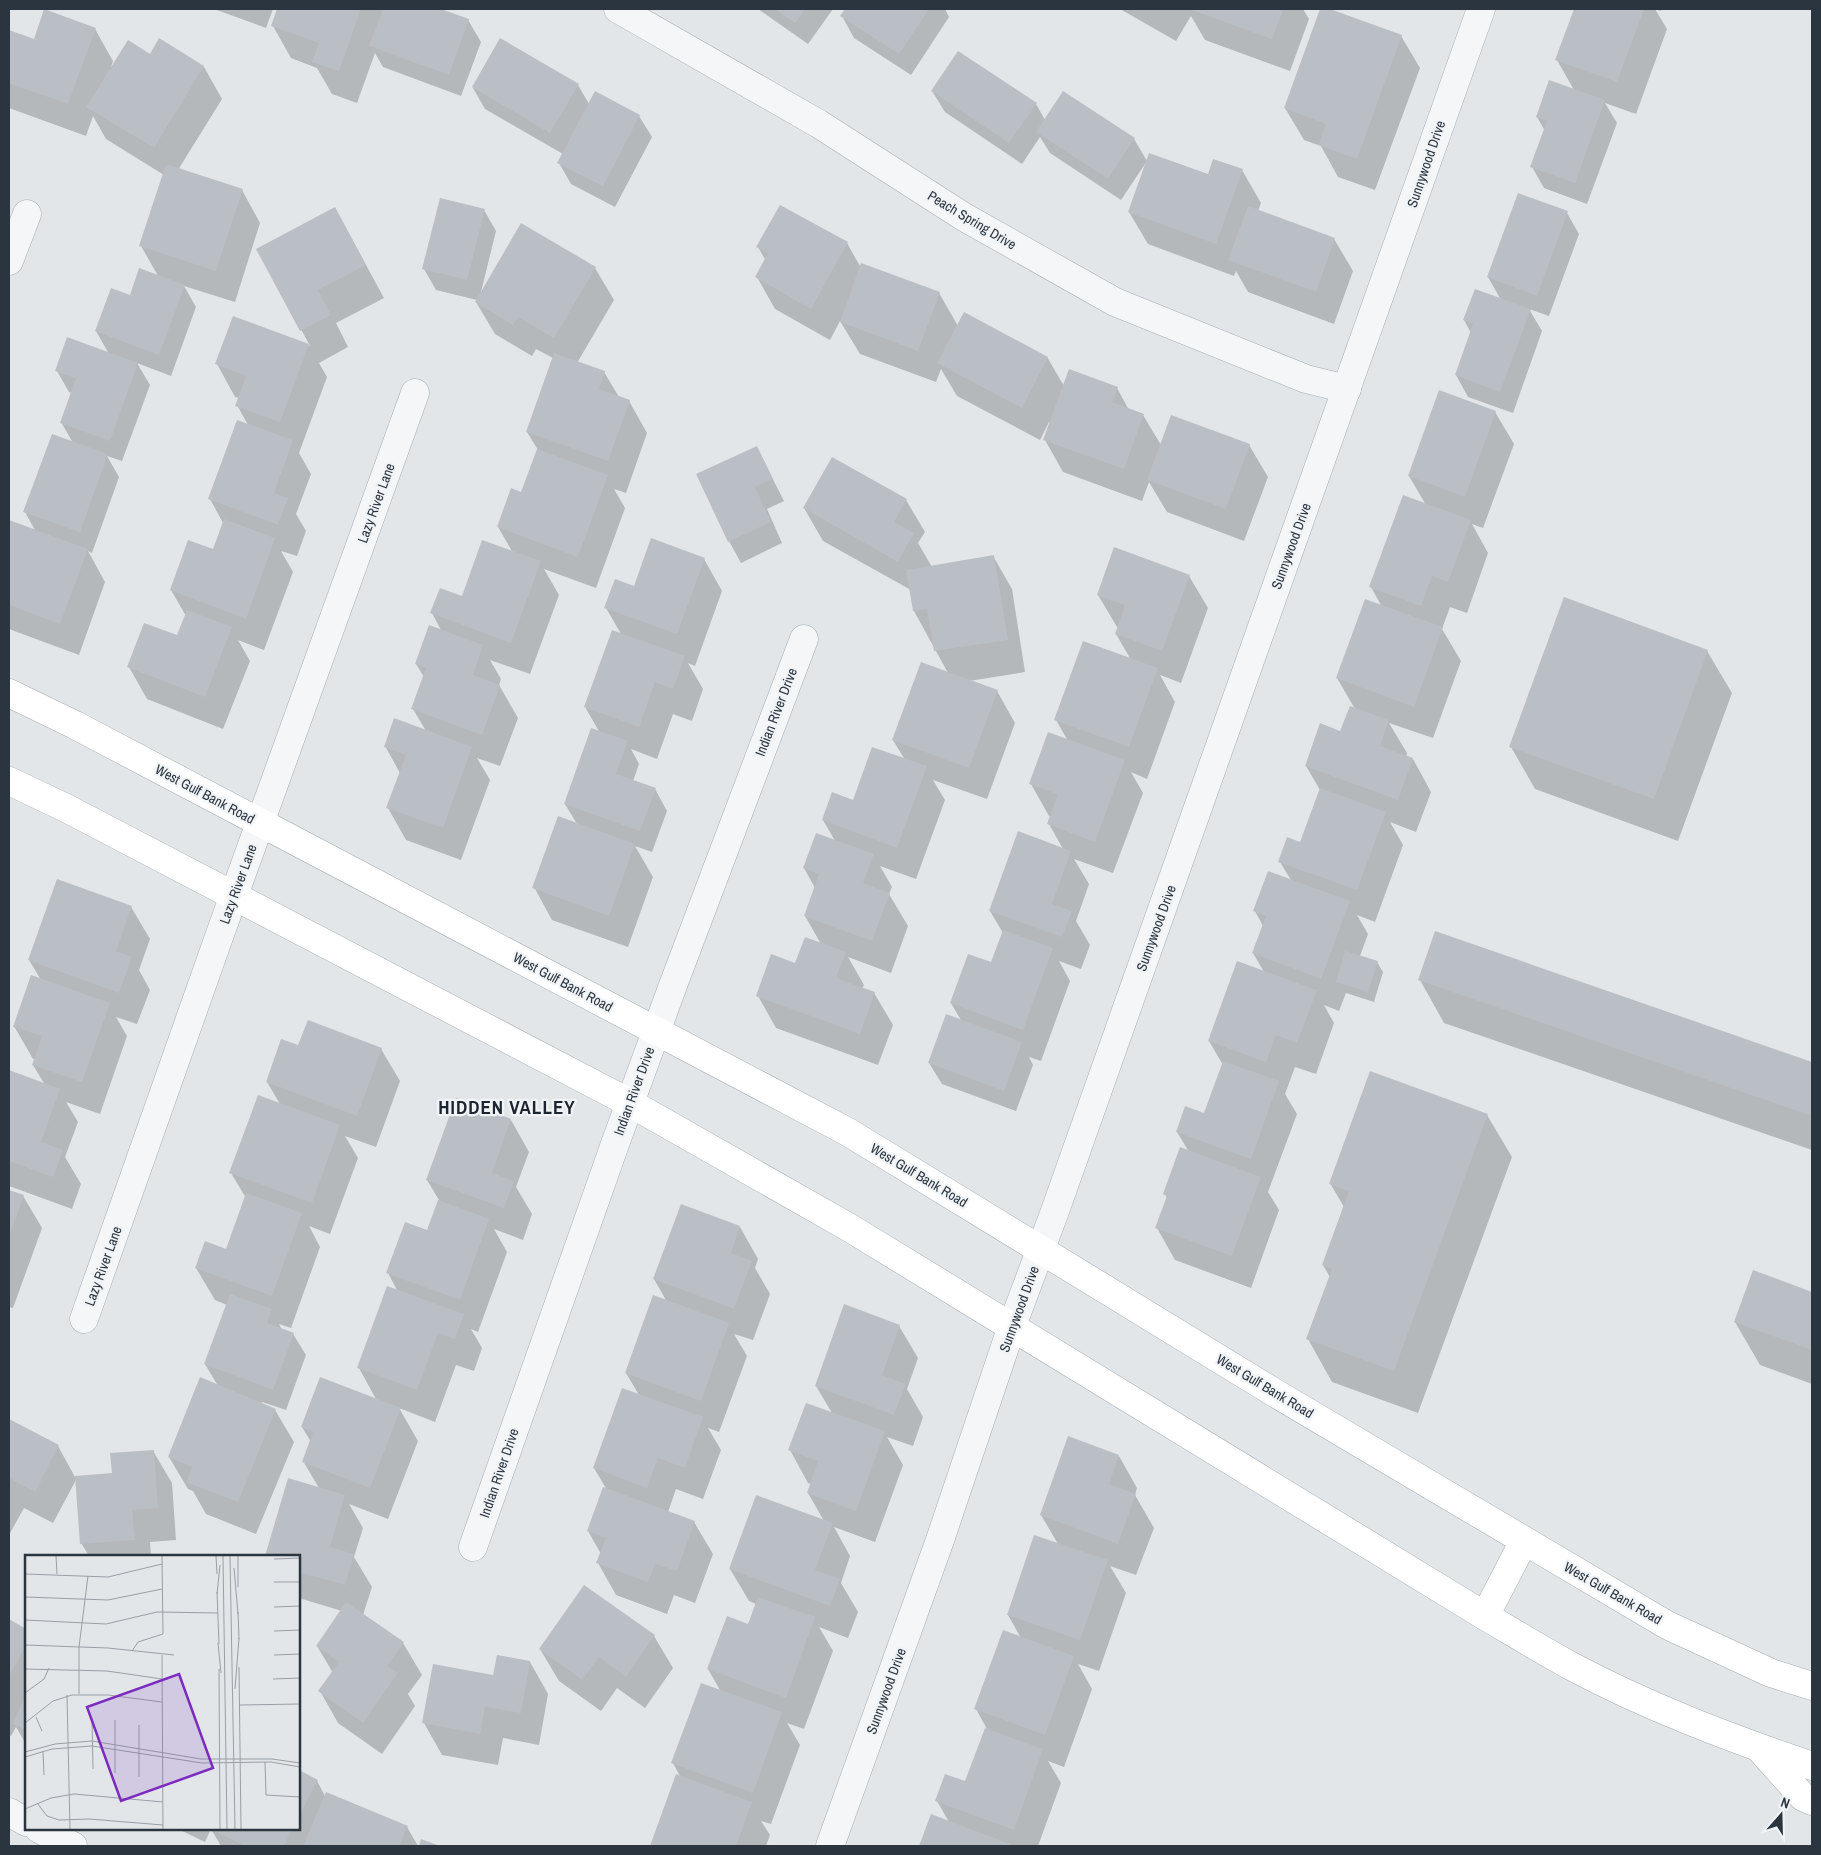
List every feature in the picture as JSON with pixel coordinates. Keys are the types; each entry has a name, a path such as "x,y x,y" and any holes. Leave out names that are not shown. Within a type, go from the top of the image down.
{"main road":[{"name":"West Gulf Bank Road","path":"9,693 848,1132 1275,1393 1667,1625 1771,1673 1812,1686"},
{"path":"9,781 66,808 630,1103 850,1228 1570,1666 1649,1704 1760,1748 1812,1766"},
{"path":"1485,1616 1524,1541"},
{"path":"1760,1748 1803,1797 1812,1801"}],"street":[{"name":"Peach Spring Drive","path":"618,9 819,124 964,217 1115,302 1306,379 1347,389"},
{"name":"Sunnywood Drive","path":"830,1846 940,1540 1012,1326 1041,1250 1481,9"},
{"path":"9,261 27,214"},
{"name":"Lazy River Lane","path":"84,1319 415,393"},
{"name":"Indian River Drive","path":"473,1547 656,1031 804,639"},
{"path":"9,1812 25,1821"},
{"path":"41,1830 73,1846"}],"building":[{"path":"44,9 96,28 68,104 9,83 9,30 34,39"},
{"path":"277,9 361,9 339,71 312,62 319,43 271,26"},
{"path":"383,9 441,9 469,19 449,75 369,46"},
{"path":"775,9 805,9 795,23"},
{"path":"845,9 929,9 899,54 840,16"},
{"path":"1189,9 1283,9 1272,39"},
{"path":"1320,9 1330,9 1402,35 1357,159 1318,145 1326,124 1284,108"},
{"path":"1574,9 1644,9 1617,82 1555,60"},
{"path":"159,38 204,66 154,148 86,107 128,40 150,54"},
{"path":"500,38 579,84 550,133 472,87"},
{"path":"958,51 1037,103 1009,143 931,91"},
{"path":"1549,80 1605,100 1575,183 1530,167 1547,121 1536,117"},
{"path":"595,91 640,115 603,186 557,163"},
{"path":"1063,91 1135,138 1108,179 1036,132"},
{"path":"1149,153 1208,174 1213,159 1243,169 1216,244 1128,212"},
{"path":"166,164 243,189 216,271 139,246"},
{"path":"1518,193 1568,211 1537,296 1487,277"},
{"path":"440,198 485,209 467,280 422,269"},
{"path":"780,205 848,242 811,309 755,277 768,253 756,247"},
{"path":"1248,206 1335,238 1316,292 1228,260"},
{"path":"335,207 366,265 318,290 331,315 300,331 256,249"},
{"path":"521,223 596,267 554,338 518,317 513,325 475,302"},
{"path":"861,263 940,292 918,351 840,322"},
{"path":"139,268 185,285 159,355 95,331 111,288 130,295"},
{"path":"1475,289 1531,309 1500,392 1455,375 1473,324 1463,320"},
{"path":"964,312 1048,357 1022,408 937,363"},
{"path":"233,316 309,344 280,422 235,406 246,376 215,364"},
{"path":"67,337 138,363 110,441 60,423 76,378 55,371"},
{"path":"554,353 605,371 599,389 630,400 608,461 526,432"},
{"path":"1069,369 1118,387 1112,402 1144,414 1124,469 1043,440"},
{"path":"1439,390 1496,411 1465,497 1408,476"},
{"path":"1171,415 1250,444 1226,509 1147,480"},
{"path":"237,420 293,440 274,493 288,498 278,525 208,499"},
{"path":"52,434 108,454 80,532 23,512"},
{"path":"757,446 773,479 755,487 771,522 728,542 696,474"},
{"path":"537,449 608,475 578,557 497,527 511,488 521,492"},
{"path":"832,457 907,499 894,522 914,533 898,562 803,508"},
{"path":"1403,495 1471,520 1448,582 1432,576 1421,606 1369,587"},
{"path":"224,519 275,538 246,619 170,590 188,540 213,549"},
{"path":"9,520 88,549 60,624 9,605"},
{"path":"651,538 705,558 677,634 604,608 615,579 634,586"},
{"path":"482,540 541,561 511,643 430,613 440,588 462,596"},
{"path":"1114,547 1190,575 1162,651 1115,634 1125,605 1097,595"},
{"path":"994,555 1008,640 934,651 927,609 913,611 906,570"},
{"path":"1564,597 1708,650 1654,799 1509,747"},
{"path":"1365,599 1443,627 1414,707 1336,678"},
{"path":"187,610 232,627 205,697 127,667 144,623 177,635"},
{"path":"429,625 483,645 473,675 500,685 482,735 411,709 426,668 415,664"},
{"path":"612,630 685,656 673,689 655,682 639,727 584,707"},
{"path":"1083,641 1158,668 1129,747 1054,720"},
{"path":"921,662 998,690 969,768 892,740"},
{"path":"1350,706 1389,720 1380,746 1413,758 1398,800 1305,766 1320,723 1340,731"},
{"path":"394,718 472,747 443,828 386,808 406,755 384,747"},
{"path":"591,728 628,741 616,774 656,788 640,831 564,804"},
{"path":"1048,732 1125,760 1095,842 1047,824 1058,794 1029,784"},
{"path":"872,747 927,766 897,848 822,820 832,792 853,800"},
{"path":"1320,788 1386,812 1357,890 1278,862 1287,837 1300,842"},
{"path":"558,816 635,844 609,916 532,888"},
{"path":"1018,831 1071,851 1052,904 1072,911 1062,937 989,911"},
{"path":"816,833 874,854 863,883 890,893 872,941 804,916 819,874 803,868"},
{"path":"1268,871 1350,901 1321,979 1252,953 1266,916 1253,911"},
{"path":"57,879 132,906 116,951 132,957 119,993 28,960"},
{"path":"1003,930 1053,948 1023,1030 950,1003 968,954 991,962"},
{"path":"1435,931 1812,1062 1812,1116 1418,980"},
{"path":"805,937 846,952 836,978 875,992 860,1034 756,996 771,954 795,963"},
{"path":"1345,951 1378,961 1368,992 1336,982"},
{"path":"1237,961 1317,990 1297,1043 1276,1035 1266,1062 1208,1041"},
{"path":"31,975 110,1003 82,1082 32,1065 42,1036 13,1027"},
{"path":"946,1014 1022,1042 1004,1091 928,1063"},
{"path":"308,1020 382,1048 357,1116 266,1082 281,1039 298,1045"},
{"path":"1223,1061 1279,1081 1251,1159 1176,1132 1185,1106 1204,1113"},
{"path":"9,1070 60,1089 41,1142 63,1150 53,1177 9,1161"},
{"path":"1370,1071 1488,1114 1394,1371 1306,1339 1332,1269 1322,1265 1349,1191 1329,1184"},
{"path":"258,1095 340,1125 312,1203 229,1173"},
{"path":"456,1098 511,1119 492,1173 514,1181 504,1208 426,1180"},
{"path":"1180,1147 1261,1177 1232,1256 1155,1228 1167,1196 1163,1194"},
{"path":"9,1190 24,1195 9,1237"},
{"path":"246,1193 302,1213 272,1296 195,1268 205,1241 226,1249"},
{"path":"438,1200 489,1219 460,1300 386,1273 405,1222 427,1230"},
{"path":"681,1204 740,1226 731,1253 752,1261 734,1309 653,1279"},
{"path":"1753,1270 1812,1292 1812,1350 1734,1322"},
{"path":"387,1286 464,1314 455,1339 438,1333 417,1390 357,1368"},
{"path":"230,1294 272,1309 267,1323 294,1333 273,1390 204,1364"},
{"path":"653,1295 729,1323 701,1401 625,1373"},
{"path":"844,1304 900,1325 882,1375 906,1384 894,1415 815,1386"},
{"path":"200,1377 276,1409 238,1502 186,1482 192,1467 168,1457"},
{"path":"320,1377 401,1408 370,1488 302,1462 313,1432 301,1427"},
{"path":"622,1388 703,1417 685,1468 658,1458 647,1488 593,1468"},
{"path":"806,1403 885,1431 856,1511 807,1493 818,1461 788,1450"},
{"path":"9,1419 59,1445 35,1492 9,1478"},
{"path":"1068,1436 1119,1455 1109,1484 1136,1494 1118,1544 1040,1515"},
{"path":"154,1450 158,1508 132,1510 135,1540 80,1544 75,1476 112,1473 110,1453"},
{"path":"288,1478 345,1495 330,1547 354,1554 345,1585 300,1572 300,1555 265,1555"},
{"path":"603,1487 695,1521 677,1571 655,1564 648,1582 596,1563 606,1538 587,1531"},
{"path":"756,1495 833,1523 815,1570 840,1579 830,1606 729,1569"},
{"path":"1034,1535 1108,1560 1080,1640 1007,1615"},
{"path":"584,1585 655,1635 626,1677 599,1657 582,1680 539,1649"},
{"path":"758,1597 815,1617 786,1698 707,1669 727,1616 748,1624"},
{"path":"346,1602 404,1642 387,1666 398,1673 363,1723 318,1691 339,1662 316,1646"},
{"path":"9,1619 25,1628 25,1648 9,1676"},
{"path":"1003,1630 1074,1656 1045,1735 974,1709"},
{"path":"497,1655 530,1661 521,1713 485,1707 480,1734 422,1723 433,1664 493,1675"},
{"path":"701,1683 782,1712 753,1793 671,1763"},
{"path":"25,1695 25,1730 13,1724"},
{"path":"985,1728 1043,1749 1014,1830 935,1801 945,1774 965,1781"},
{"path":"300,1771 318,1780 300,1814"},
{"path":"676,1774 752,1802 736,1846 650,1846"},
{"path":"326,1792 408,1826 399,1846 303,1846"},
{"path":"931,1814 1010,1844 1010,1846 919,1846"},
{"path":"212,1830 292,1830 284,1846 245,1846"},
{"path":"421,1839 440,1846 419,1846"}],"district":[{"name":"HIDDEN VALLEY","path":"507,1107"}]}
